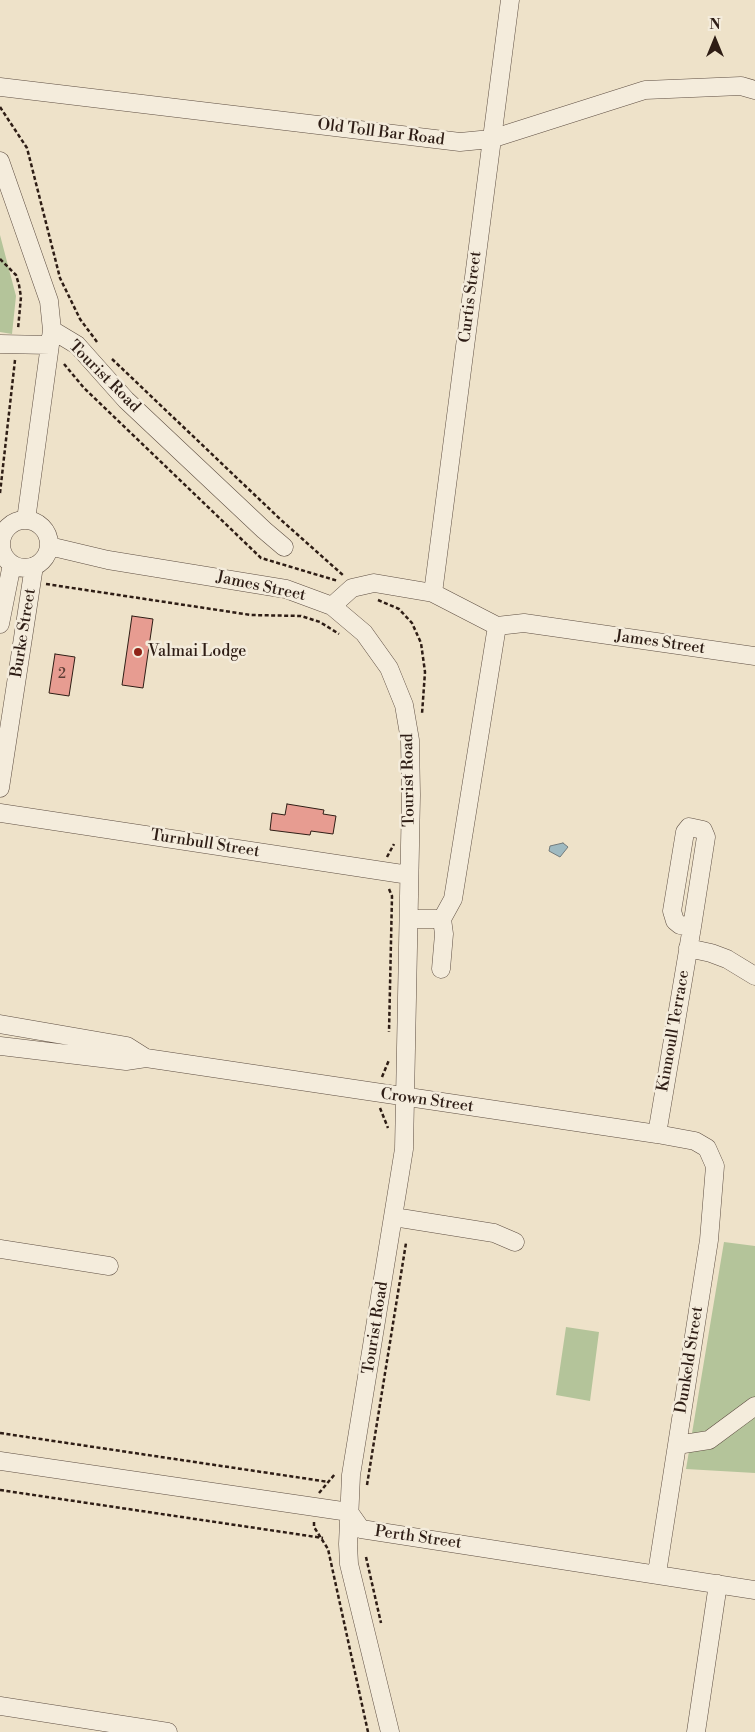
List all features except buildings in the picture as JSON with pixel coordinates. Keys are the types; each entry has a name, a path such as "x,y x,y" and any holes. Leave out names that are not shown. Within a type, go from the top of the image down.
{"street":[{"name":"Curtis Street","path":"433,594 510,0"},
{"name":"Old Toll Bar Road","path":"0,87 460,142 491,139 645,90 741,86 755,90"},
{"name":"Tourist Road","path":"0,161 49,301 51,337 77,345 126,400 284,547"},
{"path":"8,344 51,337 26,520"},
{"path":"26,520 40,525 45,531 49,546 44,558 32,574 26,568 12,564 4,555 0,542 6,529 11,524 26,520"},
{"name":"James Street","path":"49,546 75,550 108,560 286,589 332,606"},
{"name":"Burke Street","path":"0,624 12,564"},
{"name":"Burke Street","path":"0,788 32,574"},
{"path":"332,606 352,588 374,583 433,594 498,626 453,899 442,919 444,934 441,969"},
{"name":"Tourist Road","path":"332,606 364,633 389,668 404,705 410,740 409,919 402,1219 352,1475 349,1512 349,1564 390,1732"},
{"name":"James Street","path":"498,626 524,623 755,656"},
{"name":"Turnbull Street","path":"0,812 409,875"},
{"name":"Kinnoull Terrace","path":"657,1134 706,837"},
{"path":"409,919 442,919"},
{"path":"688,948 727,959 755,976"},
{"name":"Crown Street","path":"0,1024 127,1046 146,1058"},
{"name":"Crown Street","path":"0,1046 126,1061 146,1058 657,1134 695,1141 707,1148"},
{"name":"Dunkeld Street","path":"657,1573 709,1240 715,1166 707,1148"},
{"path":"402,1219 494,1233 515,1242"},
{"path":"0,1249 109,1266"},
{"path":"677,1445 709,1440 755,1406"},
{"path":"0,1461 349,1512"},
{"name":"Perth Street","path":"349,1512 361,1529 657,1573 755,1590"},
{"path":"696,1732 718,1584"},
{"path":"0,1706 168,1732"}],"path":[{"path":"0,106 27,148 60,278 80,320 100,346"},
{"path":"0,258 16,275 21,297 8,344 0,493"},
{"path":"105,353 280,519 345,577"},
{"path":"63,364 84,388 261,558 340,582"},
{"path":"32,574 251,614 301,616 320,622 344,638"},
{"path":"389,1041 392,896 391,891 386,887 386,871 387,856 395,841"},
{"path":"389,1051 388,1066 381,1079 381,1114 390,1135"},
{"path":"366,1490 402,1219"},
{"path":"0,1433 329,1482"},
{"path":"0,1490 323,1538"},
{"path":"365,1554 382,1629"}],"green space":[{"path":"0,235 16,296 12,334 0,332"},
{"path":"724,1242 755,1246 755,1473 686,1469"},
{"path":"566,1327 599,1332 590,1401 556,1395"}],"water":[{"path":"563,843 568,847 560,857 549,851 550,846"}],"place":[{"name":"Valmai Lodge","path":"138,652"}]}
